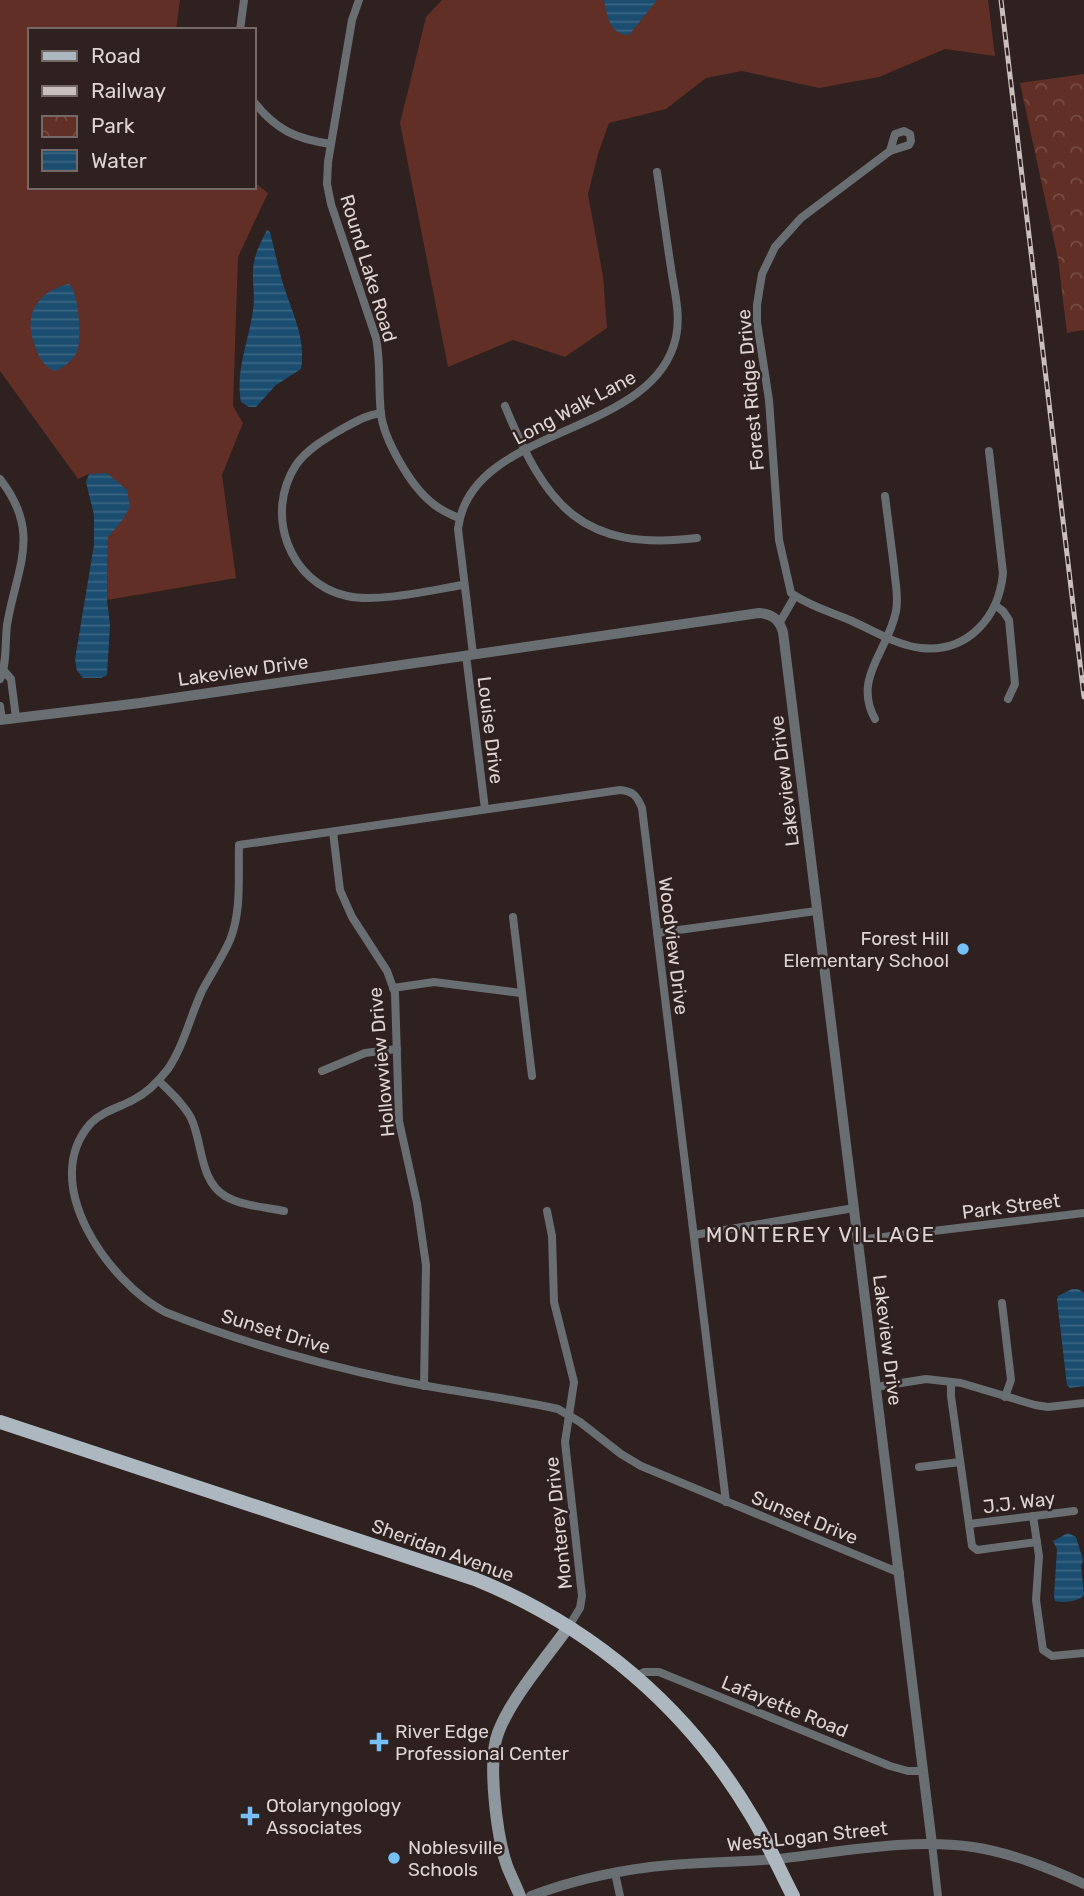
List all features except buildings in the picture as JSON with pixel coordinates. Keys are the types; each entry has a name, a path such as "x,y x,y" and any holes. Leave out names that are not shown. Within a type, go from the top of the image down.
{"main road":[{"name":"Sheridan Avenue","path":"0,1422 465,1575 523,1600 569,1626 636,1676 681,1721 726,1775 751,1815 793,1896"},
{"path":"520,1896 507,1865 503,1847 492,1757 505,1717 569,1626"}],"street":[{"path":"240,28 244,0"},
{"name":"Round Lake Road","path":"359,0 352,20 331,144 327,174 329,194 376,338 381,413 389,440 421,492 441,510 459,518"},
{"path":"256,104 272,122 297,137 331,144"},
{"name":"Forest Ridge Drive","path":"796,596 788,590 779,540 769,400 757,322 758,291 771,254 792,227 890,150"},
{"name":"Long Walk Lane","path":"470,655 458,541 459,518 480,480 523,452 640,391 668,362 677,333 677,310 657,172"},
{"path":"505,407 523,452 545,487 557,502 590,526 610,535 632,540 672,541 697,538"},
{"path":"381,413 367,415 324,440 310,450 290,475 282,503 284,531 290,550 300,567 314,581 346,596 370,598 463,585"},
{"path":"780,622 796,596 887,637 920,648 934,648 957,642 976,630 996,606 1003,573 989,451"},
{"path":"0,479 18,505 24,527 24,547 2,647 2,675 11,678 16,718"},
{"path":"875,719 867,691 872,669 893,623 897,605 886,496"},
{"path":"996,606 1009,620 1016,684 1008,699"},
{"name":"Lakeview Drive","path":"1,720 141,703 759,613 775,617 780,622 938,1896"},
{"name":"Louise Drive","path":"470,655 485,810"},
{"path":"0,706 1,720"},
{"name":"Woodview Drive","path":"239,845 620,790 633,793 642,808 726,1502"},
{"name":"Hollowview Drive","path":"333,832 340,890 352,917 382,962 393,988 400,1121 417,1203 426,1265 424,1386"},
{"name":"Sunset Drive","path":"239,845 238,900 230,938 201,992 178,1052 159,1081 142,1095 95,1119 76,1147 73,1178 79,1209 87,1232 108,1265 152,1305 177,1317 319,1362 424,1386 544,1406 569,1415 641,1466 900,1573"},
{"path":"657,933 816,911"},
{"path":"513,917 532,1076"},
{"path":"393,988 434,982 522,992"},
{"path":"322,1071 365,1053 397,1049"},
{"path":"159,1081 190,1116 197,1131 206,1173 218,1191 231,1200 284,1211"},
{"path":"694,1235 854,1208"},
{"name":"Monterey Drive","path":"547,1212 552,1236 556,1315 573,1371 573,1395 565,1442 582,1596 580,1608 569,1626"},
{"name":"Park Street","path":"858,1240 1084,1213"},
{"path":"1002,1303 1011,1380 1005,1397"},
{"path":"876,1387 912,1380 951,1382 1048,1407 1084,1403"},
{"path":"951,1382 974,1549 1037,1542"},
{"path":"919,1467 960,1462"},
{"name":"J.J. Way","path":"969,1524 1074,1511"},
{"path":"1033,1516 1039,1566 1036,1600 1043,1650 1052,1656 1084,1653"},
{"name":"Lafayette Road","path":"636,1676 644,1672 659,1672 890,1766 908,1771 924,1771"},
{"name":"West Logan Street","path":"531,1896 615,1872 670,1865 775,1859 908,1844 973,1847 1007,1854 1084,1884"},
{"path":"615,1872 620,1896"}],"green space":[{"path":"0,0 180,0 176,28 28,28 28,189 256,189 256,184 268,193 238,257 233,406 243,423 222,475 236,578 107,600 108,536 122,521 89,474 78,479 0,371"},
{"path":"442,0 988,0 995,56 945,49 879,77 819,88 742,71 706,78 666,109 609,123 588,194 603,276 607,328 565,357 513,340 448,367 400,123 426,17"},
{"path":"1084,74 1084,330 1067,333 1058,259 1020,83"}],"water":[{"path":"604,0 657,0 629,35 614,28 608,18"},
{"path":"267,230 270,232 298,329 302,348 301,369 276,385 256,407 249,407 241,402 240,378 254,306 254,264"},
{"path":"69,284 77,305 78,349 68,363 54,371 38,354 31,320 37,303 43,297 50,291"},
{"path":"107,473 127,490 130,507 108,537 107,600 110,625 107,675 101,678 83,678 77,671 75,659 94,545 94,515 86,482 89,474"},
{"path":"1072,1289 1084,1293 1084,1386 1070,1388 1067,1385 1057,1300 1058,1296"},
{"path":"1068,1533 1076,1537 1083,1560 1081,1566 1084,1595 1075,1601 1059,1602 1055,1601 1054,1596 1057,1549 1053,1541"}],"railway":[{"path":"1001,0 1084,697"}],"place":[{"name":"Forest Hill Elementary School","path":"963,949"},
{"name":"River Edge Professional Center","path":"379,1742"},
{"name":"Otolaryngology Associates","path":"250,1816"},
{"name":"Noblesville Schools","path":"394,1858"}],"district":[{"name":"MONTEREY VILLAGE","path":"821,1235"}]}
